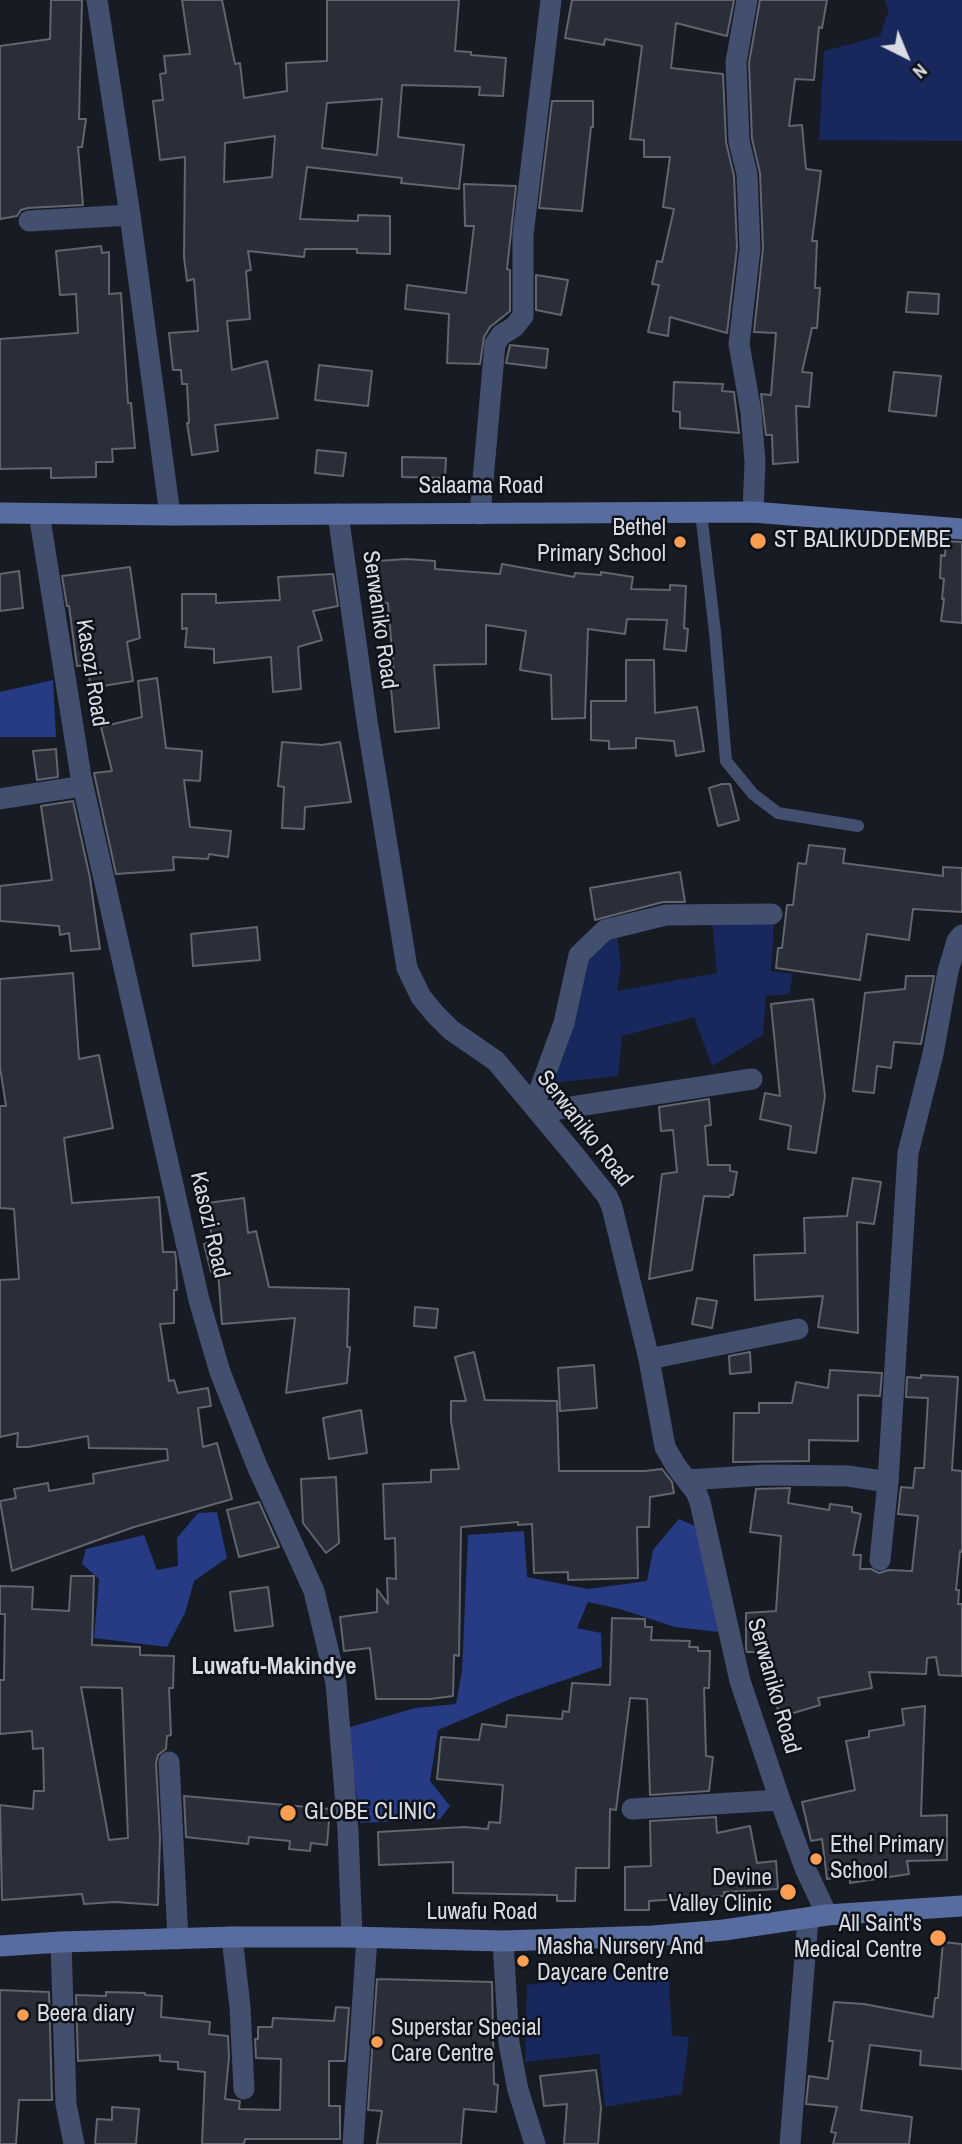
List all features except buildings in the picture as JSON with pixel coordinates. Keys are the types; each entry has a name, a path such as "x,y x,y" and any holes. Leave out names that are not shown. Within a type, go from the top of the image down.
{"main road":[{"name":"Salaama Road","path":"0,513 170,515 753,512 962,529"},
{"name":"Luwafu Road","path":"0,1946 232,1937 503,1941 653,1936 724,1930 818,1917 962,1906"}],"street":[{"path":"97,0 131,215 170,515"},
{"path":"480,514 495,344 501,335 523,316 523,235 551,0"},
{"path":"747,0 736,62 739,141 747,174 750,248 739,344 751,412 754,449 753,512"},
{"path":"29,221 131,215"},
{"name":"Kasozi Road","path":"39,513 83,786 199,1300 229,1396 313,1591 333,1671 359,1937 353,2144"},
{"name":"Serwaniko Road","path":"338,514 367,721 407,968 421,997 435,1014 451,1030 496,1061 607,1196 612,1207 649,1359 665,1447 700,1502 740,1681 806,1868 818,1917"},
{"path":"0,799 83,786"},
{"path":"752,1079 537,1108 564,1023 579,955 604,930 666,915 772,914"},
{"path":"880,1560 888,1482 908,1153 933,1054 948,971 957,941 962,935"},
{"path":"649,1359 798,1329"},
{"path":"688,1480 765,1475 848,1476 888,1482"},
{"path":"169,1762 178,1939"},
{"path":"632,1810 780,1800"},
{"path":"790,2144 818,1917"},
{"path":"232,1937 240,2007 244,2089"},
{"path":"503,1941 509,2043 518,2090 535,2144"},
{"path":"61,1942 66,2104 74,2144"}],"lane":[{"path":"701,513 726,761 752,794 778,813 858,826"}],"shaded area":[{"path":"884,0 962,0 962,141 819,140 824,51 880,36 889,9"},
{"path":"53,680 56,737 0,737 0,692"},
{"path":"712,921 774,924 771,971 793,974 789,994 766,996 763,1035 712,1066 694,1017 622,1036 618,1076 552,1083 583,957 604,937 617,936 621,967 617,991 717,973"},
{"path":"217,1512 227,1558 194,1581 185,1613 167,1647 94,1638 99,1579 82,1564 86,1549 144,1535 157,1570 178,1566 177,1538 198,1513"},
{"path":"679,1519 695,1526 719,1632 675,1627 620,1609 588,1602 577,1628 601,1633 602,1667 518,1696 438,1730 430,1781 450,1806 440,1819 360,1823 347,1728 415,1708 456,1704 462,1671 468,1535 524,1531 527,1577 588,1589 647,1581 653,1550"},
{"path":"668,1967 672,2036 689,2037 682,2094 605,2107 599,2054 525,2062 527,1985"}],"place":[{"name":"ST BALIKUDDEMBE","path":"758,541"},
{"name":"Bethel Primary School","path":"680,542"},
{"name":"GLOBE CLINIC","path":"288,1813"},
{"name":"Ethel Primary School","path":"816,1859"},
{"name":"Devine Valley Clinic","path":"788,1892"},
{"name":"All Saint's Medical Centre","path":"938,1938"},
{"name":"Masha Nursery And Daycare Centre","path":"523,1961"},
{"name":"Beera diary","path":"23,2015"},
{"name":"Superstar Special Care Centre","path":"377,2042"}],"district":[{"name":"Luwafu-Makindye","path":"274,1668"}]}
